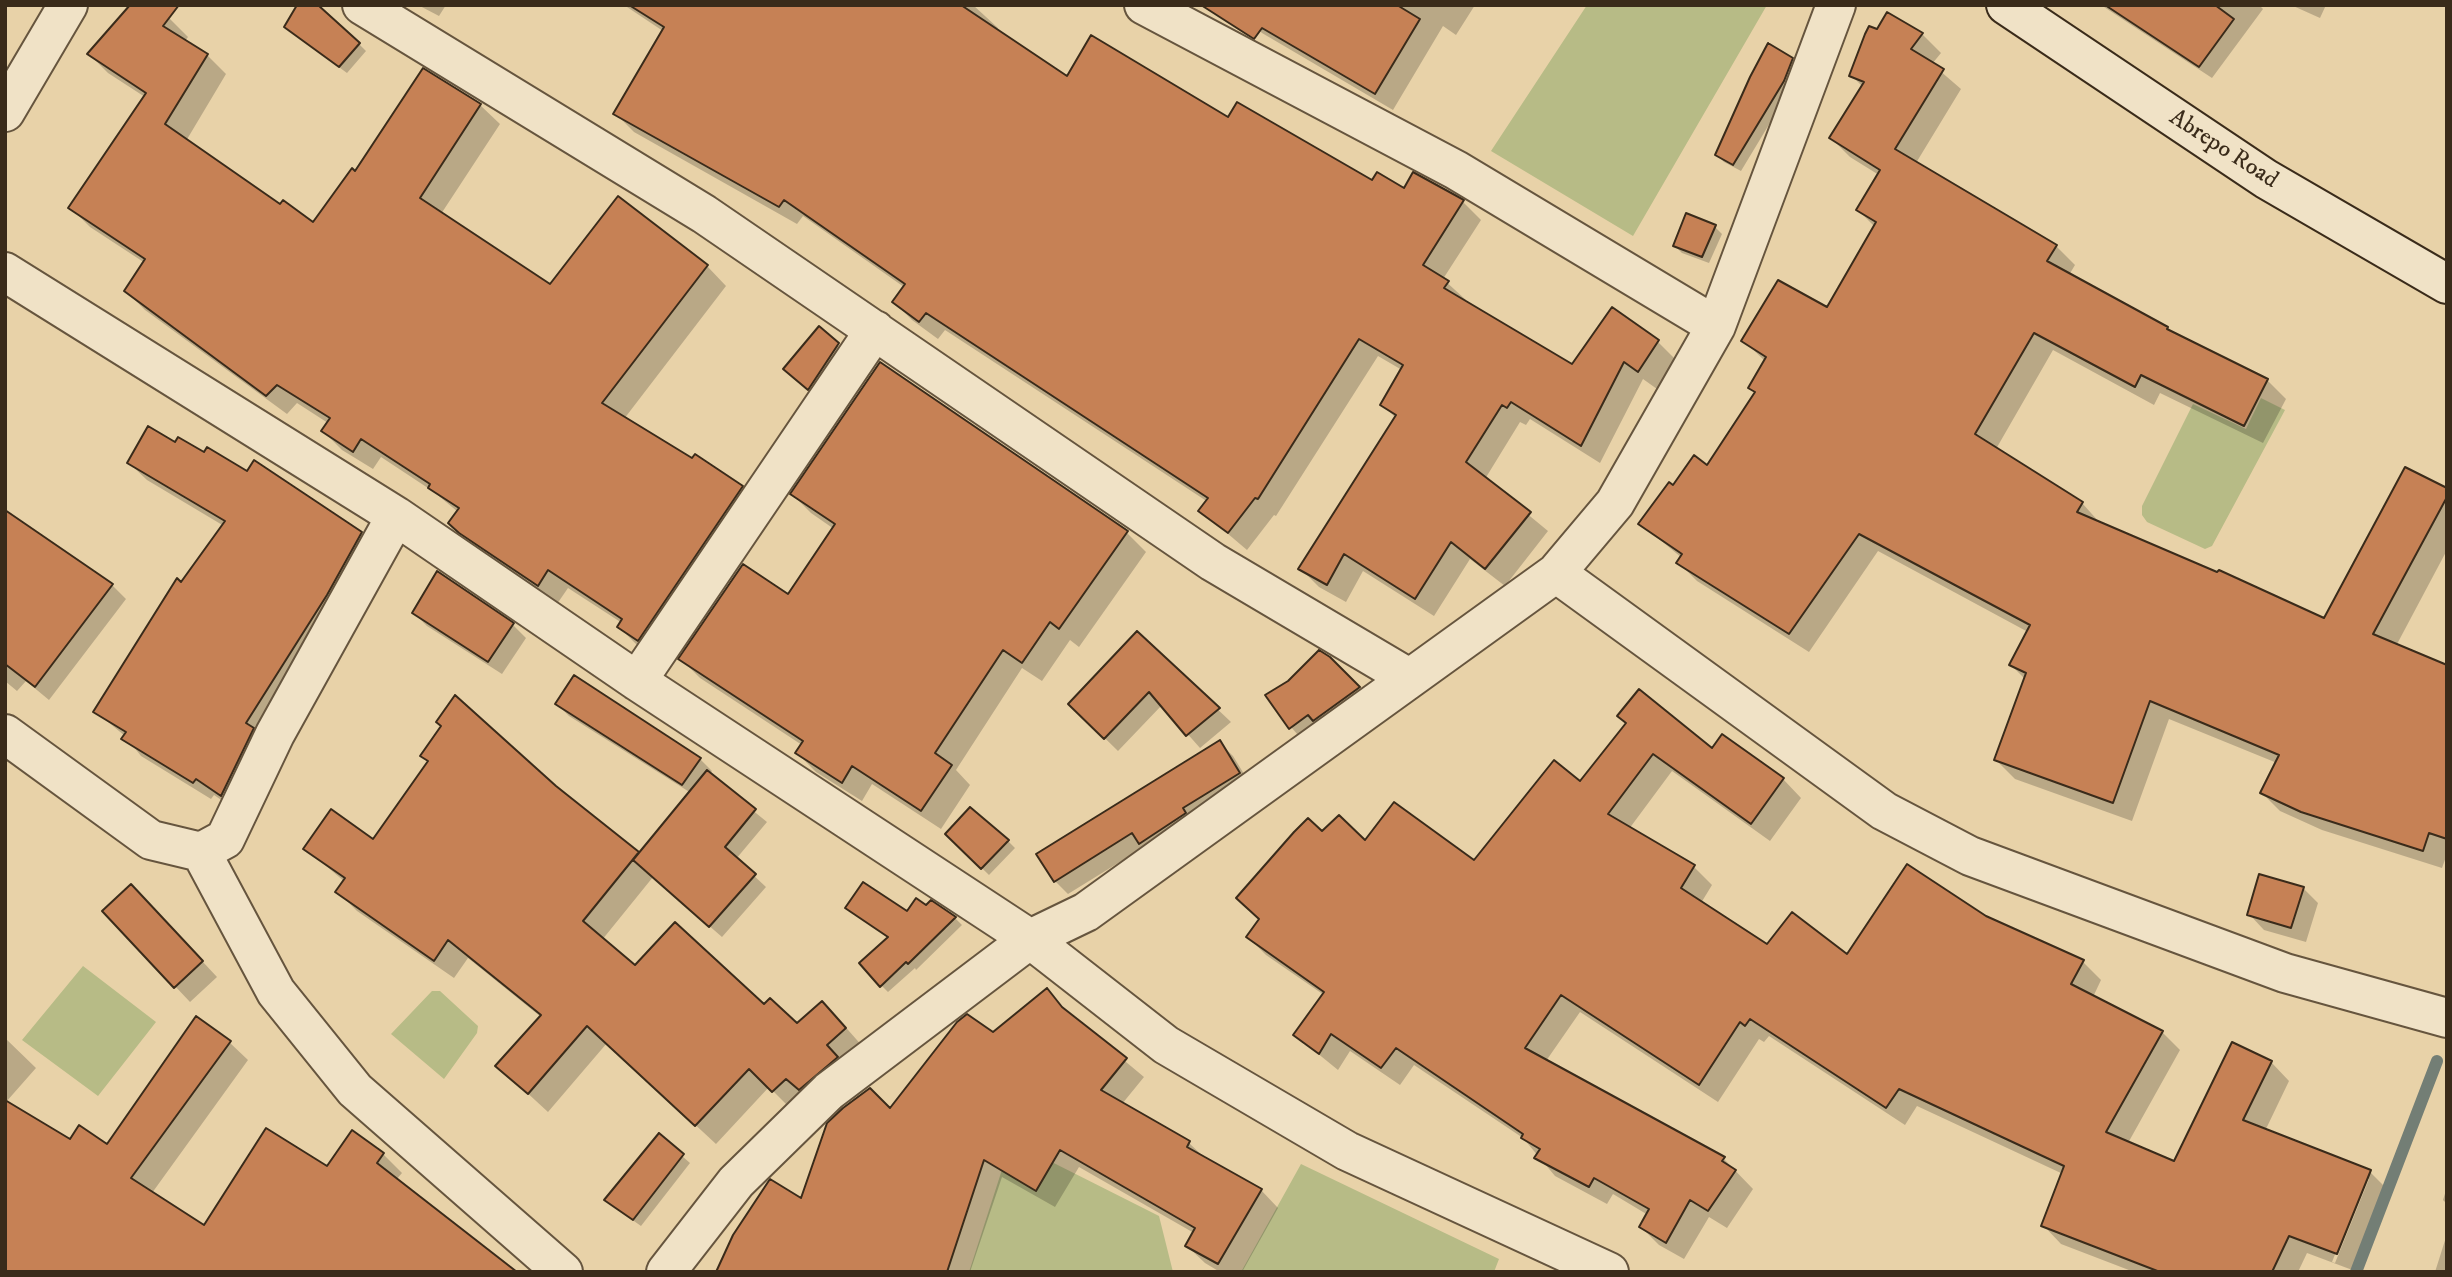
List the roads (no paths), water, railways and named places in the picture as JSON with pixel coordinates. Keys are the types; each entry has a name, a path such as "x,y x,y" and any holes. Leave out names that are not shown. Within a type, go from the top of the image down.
{"street":[{"path":"11,87 68,5"},
{"path":"362,5 704,214 1213,562 1409,678"},
{"path":"1144,5 1456,170 1716,326"},
{"path":"666,1272 736,1182 829,1091 1030,939 1087,912 1556,573 1615,503 1716,326 1836,5"},
{"name":"Abrepo Road","path":"2006,5 2266,179 2447,284"},
{"path":"5,272 396,516 637,681 1030,939 1166,1045 1347,1151 1609,1272"},
{"path":"637,681 875,330"},
{"path":"5,734 151,840 201,852 225,839 275,734 396,516"},
{"path":"1556,573 1884,811 1970,856 2285,973 2447,1018"},
{"path":"201,852 276,992 355,1090 563,1272"}],"waterway":[{"path":"2356,1272 2437,1061"}]}
